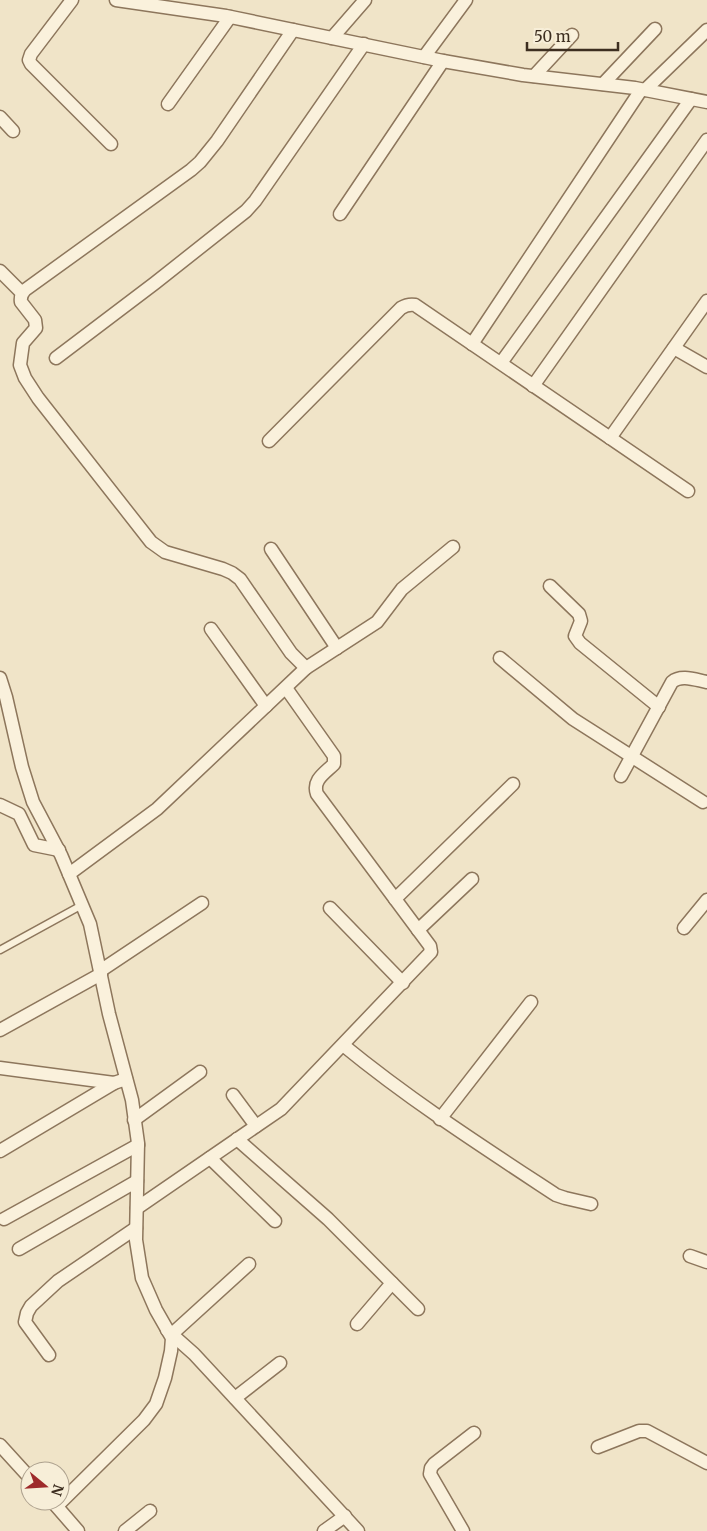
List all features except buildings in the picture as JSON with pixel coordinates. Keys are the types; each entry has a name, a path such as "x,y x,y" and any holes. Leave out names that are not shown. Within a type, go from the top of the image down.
{"street":[{"path":"72,0 31,54 29,60 112,144"},
{"path":"116,0 153,2 443,61 534,76 643,90 707,102"},
{"path":"332,38 365,0"},
{"path":"424,57 466,0"},
{"path":"168,104 230,17"},
{"path":"603,84 655,29"},
{"path":"293,30 217,141 200,162 22,293 21,302 36,324 35,331 23,343 20,365 25,378 38,398 152,542 165,552 223,569 240,579 291,653 306,668"},
{"path":"472,344 643,90 707,30"},
{"path":"534,76 572,35"},
{"path":"56,358 246,211 364,44"},
{"path":"340,214 443,61"},
{"path":"500,363 691,99"},
{"path":"0,117 14,131"},
{"path":"533,386 707,140"},
{"path":"0,271 22,293"},
{"path":"610,438 707,301"},
{"path":"269,441 401,308 406,304 415,305 688,491"},
{"path":"674,348 707,367"},
{"path":"69,874 157,809 306,668 377,622 402,589 453,547"},
{"path":"271,549 337,648"},
{"path":"550,586 579,614 581,621 576,632 577,640 659,707"},
{"path":"211,629 266,706"},
{"path":"500,658 567,714 703,802"},
{"path":"0,678 22,767 33,802 59,850 90,924 109,1014 120,1081 132,1100 138,1145 136,1240 142,1278 156,1310 172,1338 165,1378 156,1404 144,1420 70,1489"},
{"path":"621,776 672,682 677,678 682,678 707,682"},
{"path":"137,1208 281,1109 431,952 430,946 317,794 315,785 334,764 334,756 286,688"},
{"path":"395,899 513,784"},
{"path":"0,805 19,814 34,844 59,850"},
{"path":"418,930 472,879"},
{"path":"684,928 707,900"},
{"path":"0,1030 100,972 202,903"},
{"path":"330,908 403,983"},
{"path":"440,1119 531,1002"},
{"path":"343,1045 369,1067 440,1119 556,1195 591,1204"},
{"path":"0,1068 120,1081"},
{"path":"134,1120 200,1072"},
{"path":"0,1151 120,1081"},
{"path":"233,1095 256,1126"},
{"path":"237,1139 328,1219 418,1309"},
{"path":"4,1219 138,1145"},
{"path":"210,1158 276,1221"},
{"path":"19,1250 137,1182"},
{"path":"49,1355 25,1322 30,1306 58,1282 136,1228"},
{"path":"690,1256 707,1262"},
{"path":"170,1332 249,1264"},
{"path":"357,1324 392,1283"},
{"path":"170,1332 194,1354 358,1531"},
{"path":"235,1398 280,1363"},
{"path":"598,1447 639,1431 647,1431 707,1463"},
{"path":"463,1531 430,1471 434,1464 474,1433"},
{"path":"0,1447 20,1468"},
{"path":"60,1511 75,1530"},
{"path":"125,1531 150,1511"},
{"path":"324,1531 345,1516"}],"lane":[{"path":"0,950 82,905"}]}
